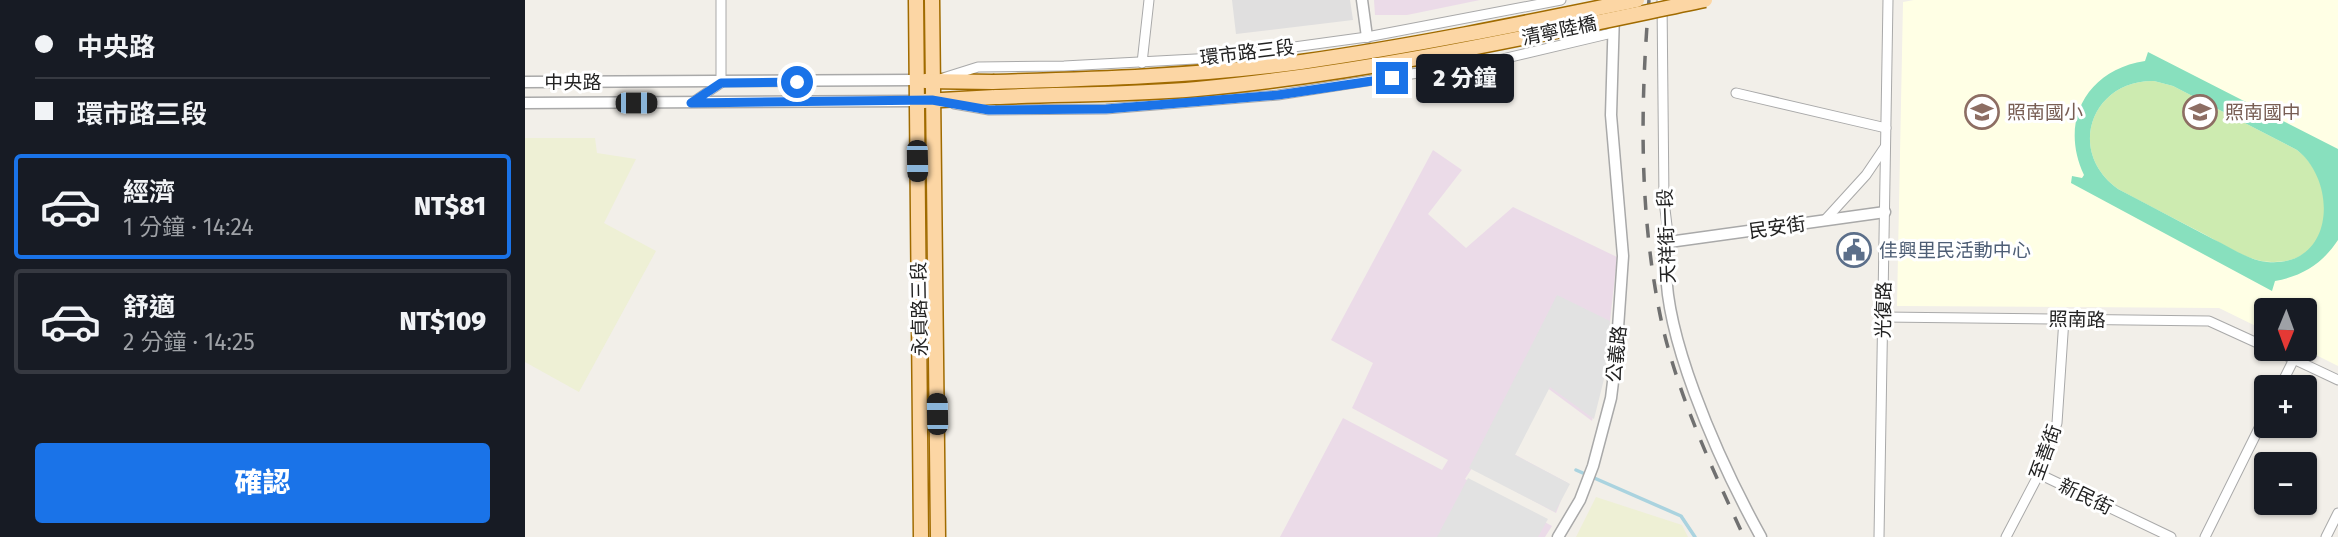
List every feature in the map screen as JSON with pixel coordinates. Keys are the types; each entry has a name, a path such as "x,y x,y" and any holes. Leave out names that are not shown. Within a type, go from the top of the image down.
{"main road":[{"name":"永貞路三段","path":"916,0 921,537"},
{"name":"永貞路三段","path":"932,0 938,537"},
{"name":"清寧陸橋","path":"994,89 1300,62 1479,33 1637,0"},
{"name":"清寧陸橋","path":"994,89 1196,89 1307,76 1425,58 1705,0"},
{"path":"915,80 994,89"},
{"path":"916,101 994,89"}],"street":[{"path":"691,103 721,83 721,0"},
{"path":"1142,63 1149,0"},
{"path":"1362,0 1367,37"},
{"name":"環市路三段","path":"932,81 978,67 1142,63 1214,58 1367,37 1561,0"},
{"name":"公義路","path":"1558,537 1585,487 1611,398 1622,282 1623,239 1611,115 1615,0"},
{"name":"天祥街一段","path":"1662,0 1664,201 1669,242 1666,278 1680,350 1710,432 1761,537"},
{"name":"光復路","path":"1879,537 1888,0"},
{"path":"932,100 989,110 1106,109 1266,96 1494,61 1612,33"},
{"path":"1317,44 1325,87"},
{"name":"中央路","path":"525,82 915,80"},
{"path":"1736,93 1886,128"},
{"name":"中央路","path":"525,103 916,101"},
{"path":"1825,220 1866,175 1886,145"},
{"name":"民安街","path":"1669,242 1885,212"},
{"name":"照南路","path":"1883,317 2209,321 2254,341"},
{"name":"至善街","path":"2006,537 2039,474 2057,423 2064,319"},
{"name":"照南路","path":"2298,361 2338,380"},
{"path":"2205,537 2254,438"},
{"name":"新民街","path":"2039,474 2171,537"},
{"path":"2326,537 2338,513"}],"shaded area":[{"path":"1232,0 1350,0 1353,20 1236,34"},
{"path":"1374,0 1480,0 1407,15 1375,15"},
{"path":"2338,0 2338,366 2317,356 2317,298 2254,298 2254,325 2219,308 1897,306 1903,2"},
{"path":"525,138 595,138 597,153 636,159 604,223 656,251 579,392 525,362"},
{"path":"1433,150 1462,170 1428,214 1466,248 1513,207 1617,257 1606,358 1592,421 1546,387 1512,453 1568,483 1556,513 1472,468 1465,479 1552,526 1545,537 1280,537 1343,418 1442,470 1448,460 1352,408 1373,363 1331,340"},
{"path":"1557,295 1610,321 1605,375 1594,419 1550,387 1515,455 1570,484 1555,512 1469,468"},
{"path":"1468,478 1548,519 1538,537 1437,537"},
{"path":"1596,497 1682,525 1688,537 1576,537"}],"green space":[{"path":"2148,52 2338,149 2338,240 2319,262 2295,276 2275,281 2272,291 2071,183 2072,176 2082,178 2084,175 2077,155 2075,136 2083,101 2093,87 2107,75 2124,66 2145,61","holes":["2154,81 2173,86 2297,150 2310,164 2319,182 2323,220 2317,238 2306,252 2289,260 2267,262 2253,259 2118,189 2102,174 2093,156 2090,138 2093,121 2101,105 2114,92 2132,84"]},
{"path":"2154,81 2173,86 2297,150 2310,164 2320,181 2324,218 2319,236 2309,250 2293,259 2272,262 2245,256 2118,189 2102,174 2093,156 2090,138 2093,121 2101,105 2114,92 2132,84"}],"waterway":[{"path":"1576,470 1681,516 1695,537"}],"railway":[{"path":"1649,0 1643,162 1654,284 1677,379 1708,459 1744,537"}],"place":[{"name":"照南國小","path":"1982,112"},
{"name":"照南國中","path":"2200,112"},
{"name":"佳興里民活動中心","path":"1854,250"}],"route":[{"path":"797,82 721,83 691,103 932,100 989,110 1106,109 1278,95 1392,78"}]}
